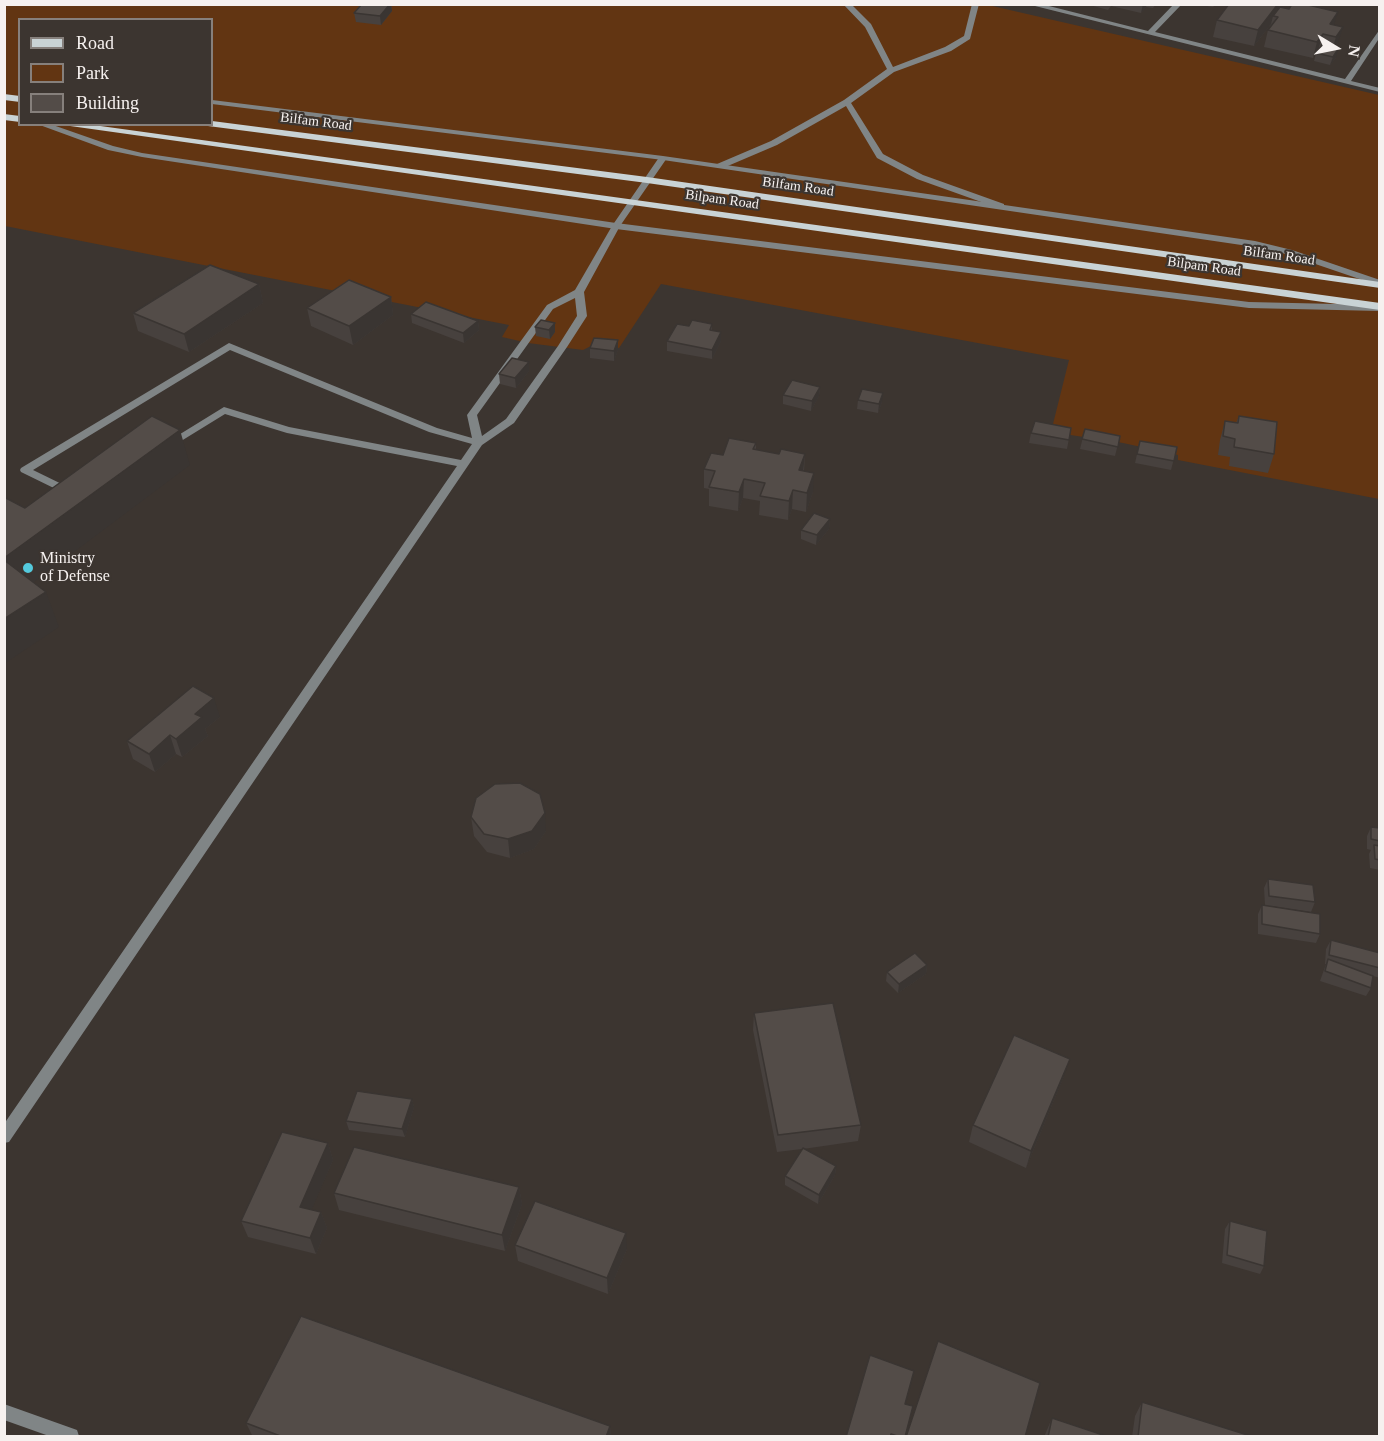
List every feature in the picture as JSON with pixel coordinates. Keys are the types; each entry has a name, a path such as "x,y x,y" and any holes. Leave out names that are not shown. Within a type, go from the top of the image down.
{"main road":[{"name":"Bilfam Road","path":"213,124 647,180 1380,284"},
{"name":"Bilpam Road","path":"76,126 1380,308"}],"street":[{"path":"846,4 868,26 891,70"},
{"path":"720,166 774,143 847,102 891,70 948,49 967,37 976,4"},
{"path":"1030,4 1380,90"},
{"path":"1150,33 1179,4"},
{"path":"1346,83 1380,31"},
{"path":"213,102 663,158 1255,244 1289,252 1380,284"},
{"path":"847,102 880,156 920,177 1001,206"},
{"path":"47,126 111,148 142,155 616,226 1248,305 1380,308"},
{"path":"478,443 472,415 550,307 579,292 616,226 663,158"},
{"path":"4,1137 478,443 510,421 562,347 582,316 579,292"},
{"path":"82,498 25,470 229,346 433,430 478,443"},
{"path":"163,448 224,410 287,430 464,464"},
{"path":"4,1412 71,1437"}],"green space":[{"path":"4,5 988,5 1379,95 1379,499 1178,460 1178,455 1123,443 1051,432 1069,360 661,284 619,348 591,346 583,350 528,343 502,337 509,325 5,226"}],"building":[{"path":"362,4 390,4 380,16 354,13"},
{"path":"1229,4 1278,4 1258,30 1217,20"},
{"path":"1292,4 1304,4 1338,12 1330,24 1343,27 1336,37 1323,34 1317,42 1268,30 1278,17 1273,16 1280,7 1289,9"},
{"path":"1322,45 1338,49 1333,57 1316,53"},
{"path":"210,265 259,284 184,334 133,313"},
{"path":"349,280 391,297 349,326 307,308"},
{"path":"426,302 478,321 463,333 411,314"},
{"path":"541,320 555,323 549,330 535,327"},
{"path":"692,320 712,324 710,330 721,332 712,350 667,341 677,324 689,326"},
{"path":"594,338 618,340 614,351 590,348"},
{"path":"512,358 529,362 515,378 499,374"},
{"path":"792,380 820,387 812,401 783,395"},
{"path":"862,389 883,393 879,404 858,400"},
{"path":"152,416 180,430 4,558 4,497 25,508"},
{"path":"1239,416 1277,422 1274,454 1234,447 1235,439 1223,436 1225,421 1238,423"},
{"path":"1035,421 1071,428 1069,440 1031,433"},
{"path":"1085,429 1120,436 1118,447 1082,439"},
{"path":"729,438 756,443 753,449 779,454 781,449 805,454 799,470 814,473 807,493 793,490 789,501 760,496 765,483 744,479 739,492 709,487 715,471 704,469 711,453 723,455"},
{"path":"1140,441 1177,447 1174,461 1137,454"},
{"path":"814,513 830,519 817,535 801,530"},
{"path":"4,560 46,592 4,619"},
{"path":"193,686 214,698 195,714 202,717 176,739 170,735 149,754 127,741"},
{"path":"520,783 540,794 545,813 532,831 508,839 484,834 471,817 476,798 495,784"},
{"path":"1371,827 1380,828 1380,841 1371,839"},
{"path":"1374,845 1380,846 1380,860 1375,859"},
{"path":"1268,879 1313,885 1315,902 1269,896"},
{"path":"1262,905 1320,914 1320,934 1262,924"},
{"path":"1331,940 1380,953 1380,968 1329,955"},
{"path":"915,953 927,965 899,984 887,972"},
{"path":"1328,959 1373,976 1371,988 1325,971"},
{"path":"833,1003 861,1125 778,1135 754,1013"},
{"path":"1014,1035 1070,1059 1031,1151 973,1125"},
{"path":"357,1091 412,1099 402,1129 346,1121"},
{"path":"282,1132 328,1143 300,1207 321,1212 310,1238 241,1221"},
{"path":"354,1147 519,1187 502,1235 334,1193"},
{"path":"803,1148 836,1166 819,1195 785,1176"},
{"path":"535,1201 626,1233 607,1278 515,1245"},
{"path":"1230,1221 1267,1231 1264,1266 1227,1255"},
{"path":"301,1316 610,1426 606,1437 283,1437 246,1423"},
{"path":"938,1341 1040,1383 1025,1437 906,1437"},
{"path":"870,1355 914,1371 905,1404 913,1406 905,1437 891,1434 890,1437 846,1437"},
{"path":"1142,1402 1254,1437 1138,1437"},
{"path":"1052,1418 1109,1437 1048,1437"}],"place":[{"name":"Ministry of Defense","path":"28,568"}]}
